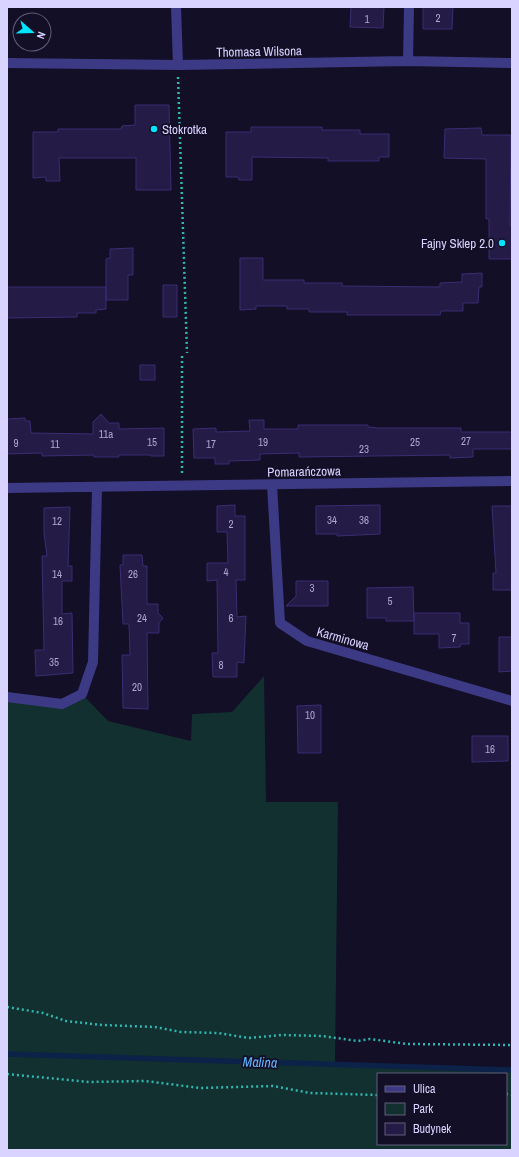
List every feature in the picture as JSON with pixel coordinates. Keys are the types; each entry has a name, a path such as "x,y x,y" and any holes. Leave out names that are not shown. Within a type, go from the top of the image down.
{"street":[{"path":"176,7 178,65"},
{"path":"408,61 409,7"},
{"name":"Thomasa Wilsona","path":"7,62 178,65 408,61 512,63"},
{"name":"Pomarańczowa","path":"7,488 512,481"},
{"name":"Karminowa","path":"272,485 280,623 307,641 512,701"},
{"path":"7,697 62,704 82,694 93,662 97,487"}],"path":[{"path":"178,65 187,353"},
{"path":"182,353 182,486"},
{"path":"7,1008 43,1013 66,1021 102,1025 155,1027 181,1032 218,1033 249,1038 281,1035 322,1036 358,1041 370,1039 407,1044 452,1045 474,1043 512,1045"},
{"path":"7,1074 90,1082 145,1081 200,1088 273,1086 310,1093 377,1095"}],"green space":[{"path":"264,676 266,802 338,802 335,1064 512,1070 512,1150 7,1150 7,697 62,704 82,694 108,721 191,741 192,714 232,712"}],"building":[{"path":"351,7 384,7 383,28 350,27"},
{"path":"423,7 453,7 452,29 423,29"},
{"path":"135,105 169,105 171,190 136,190 136,158 59,158 60,181 46,181 46,177 33,178 33,132 58,132 58,129 121,129 122,126 135,125"},
{"path":"251,127 322,127 322,130 360,130 360,134 389,134 389,157 379,157 379,161 328,161 328,158 252,157 252,180 239,180 238,177 226,177 226,132 251,132"},
{"path":"481,128 482,135 511,135 510,226 512,226 512,259 489,259 489,219 486,219 486,159 444,158 445,129"},
{"path":"133,248 133,275 128,275 128,300 106,300 106,259 110,258 110,249"},
{"path":"240,258 263,258 263,280 304,280 304,283 342,283 342,286 440,287 440,283 462,282 462,274 482,273 482,287 479,287 478,303 463,303 463,311 441,311 440,315 347,315 347,312 309,312 309,309 287,309 287,306 256,306 256,309 240,310"},
{"path":"163,285 177,285 177,317 163,317"},
{"path":"7,287 106,287 106,309 96,310 96,313 77,313 77,317 7,318"},
{"path":"140,365 155,365 155,380 140,380"},
{"path":"101,414 109,423 119,423 119,429 164,428 164,456 119,455 119,457 94,457 94,455 42,456 42,453 7,454 7,419 25,418 25,421 30,421 31,433 93,434 93,422"},
{"path":"249,420 264,420 264,429 298,429 298,425 368,425 368,427 379,428 461,428 461,432 512,432 512,449 473,449 473,457 450,458 450,455 299,457 299,453 260,454 260,460 229,461 229,464 215,464 215,458 194,458 193,429 216,428 216,432 250,431"},
{"path":"235,505 235,516 245,516 245,580 236,580 237,617 246,616 244,663 237,662 237,677 213,677 212,653 218,653 217,580 207,581 207,563 228,563 227,532 217,532 217,506"},
{"path":"380,505 380,534 337,536 337,534 316,534 316,506"},
{"path":"492,506 512,506 512,590 493,590 493,573 496,573"},
{"path":"70,507 68,566 72,566 72,581 62,581 62,614 72,613 73,673 36,676 35,650 44,650 42,556 47,556 44,533 44,508"},
{"path":"123,555 142,555 143,566 147,566 147,604 158,604 158,613 163,618 159,623 159,633 147,633 148,709 123,708 122,655 130,655 129,624 123,624 120,565 123,565"},
{"path":"296,581 328,581 328,606 286,606 296,596"},
{"path":"413,587 414,621 386,621 386,618 367,618 367,588"},
{"path":"414,613 460,613 460,623 469,623 469,644 461,644 460,647 439,648 439,634 414,634"},
{"path":"499,637 512,637 512,671 499,672"},
{"path":"321,705 321,753 298,753 297,706"},
{"path":"472,736 508,736 508,761 472,762"}],"waterway":[{"name":"Malina","path":"7,1054 512,1070"}],"place":[{"name":"Stokrotka","path":"154,129"},
{"name":"Fajny Sklep 2.0","path":"502,243"}]}
